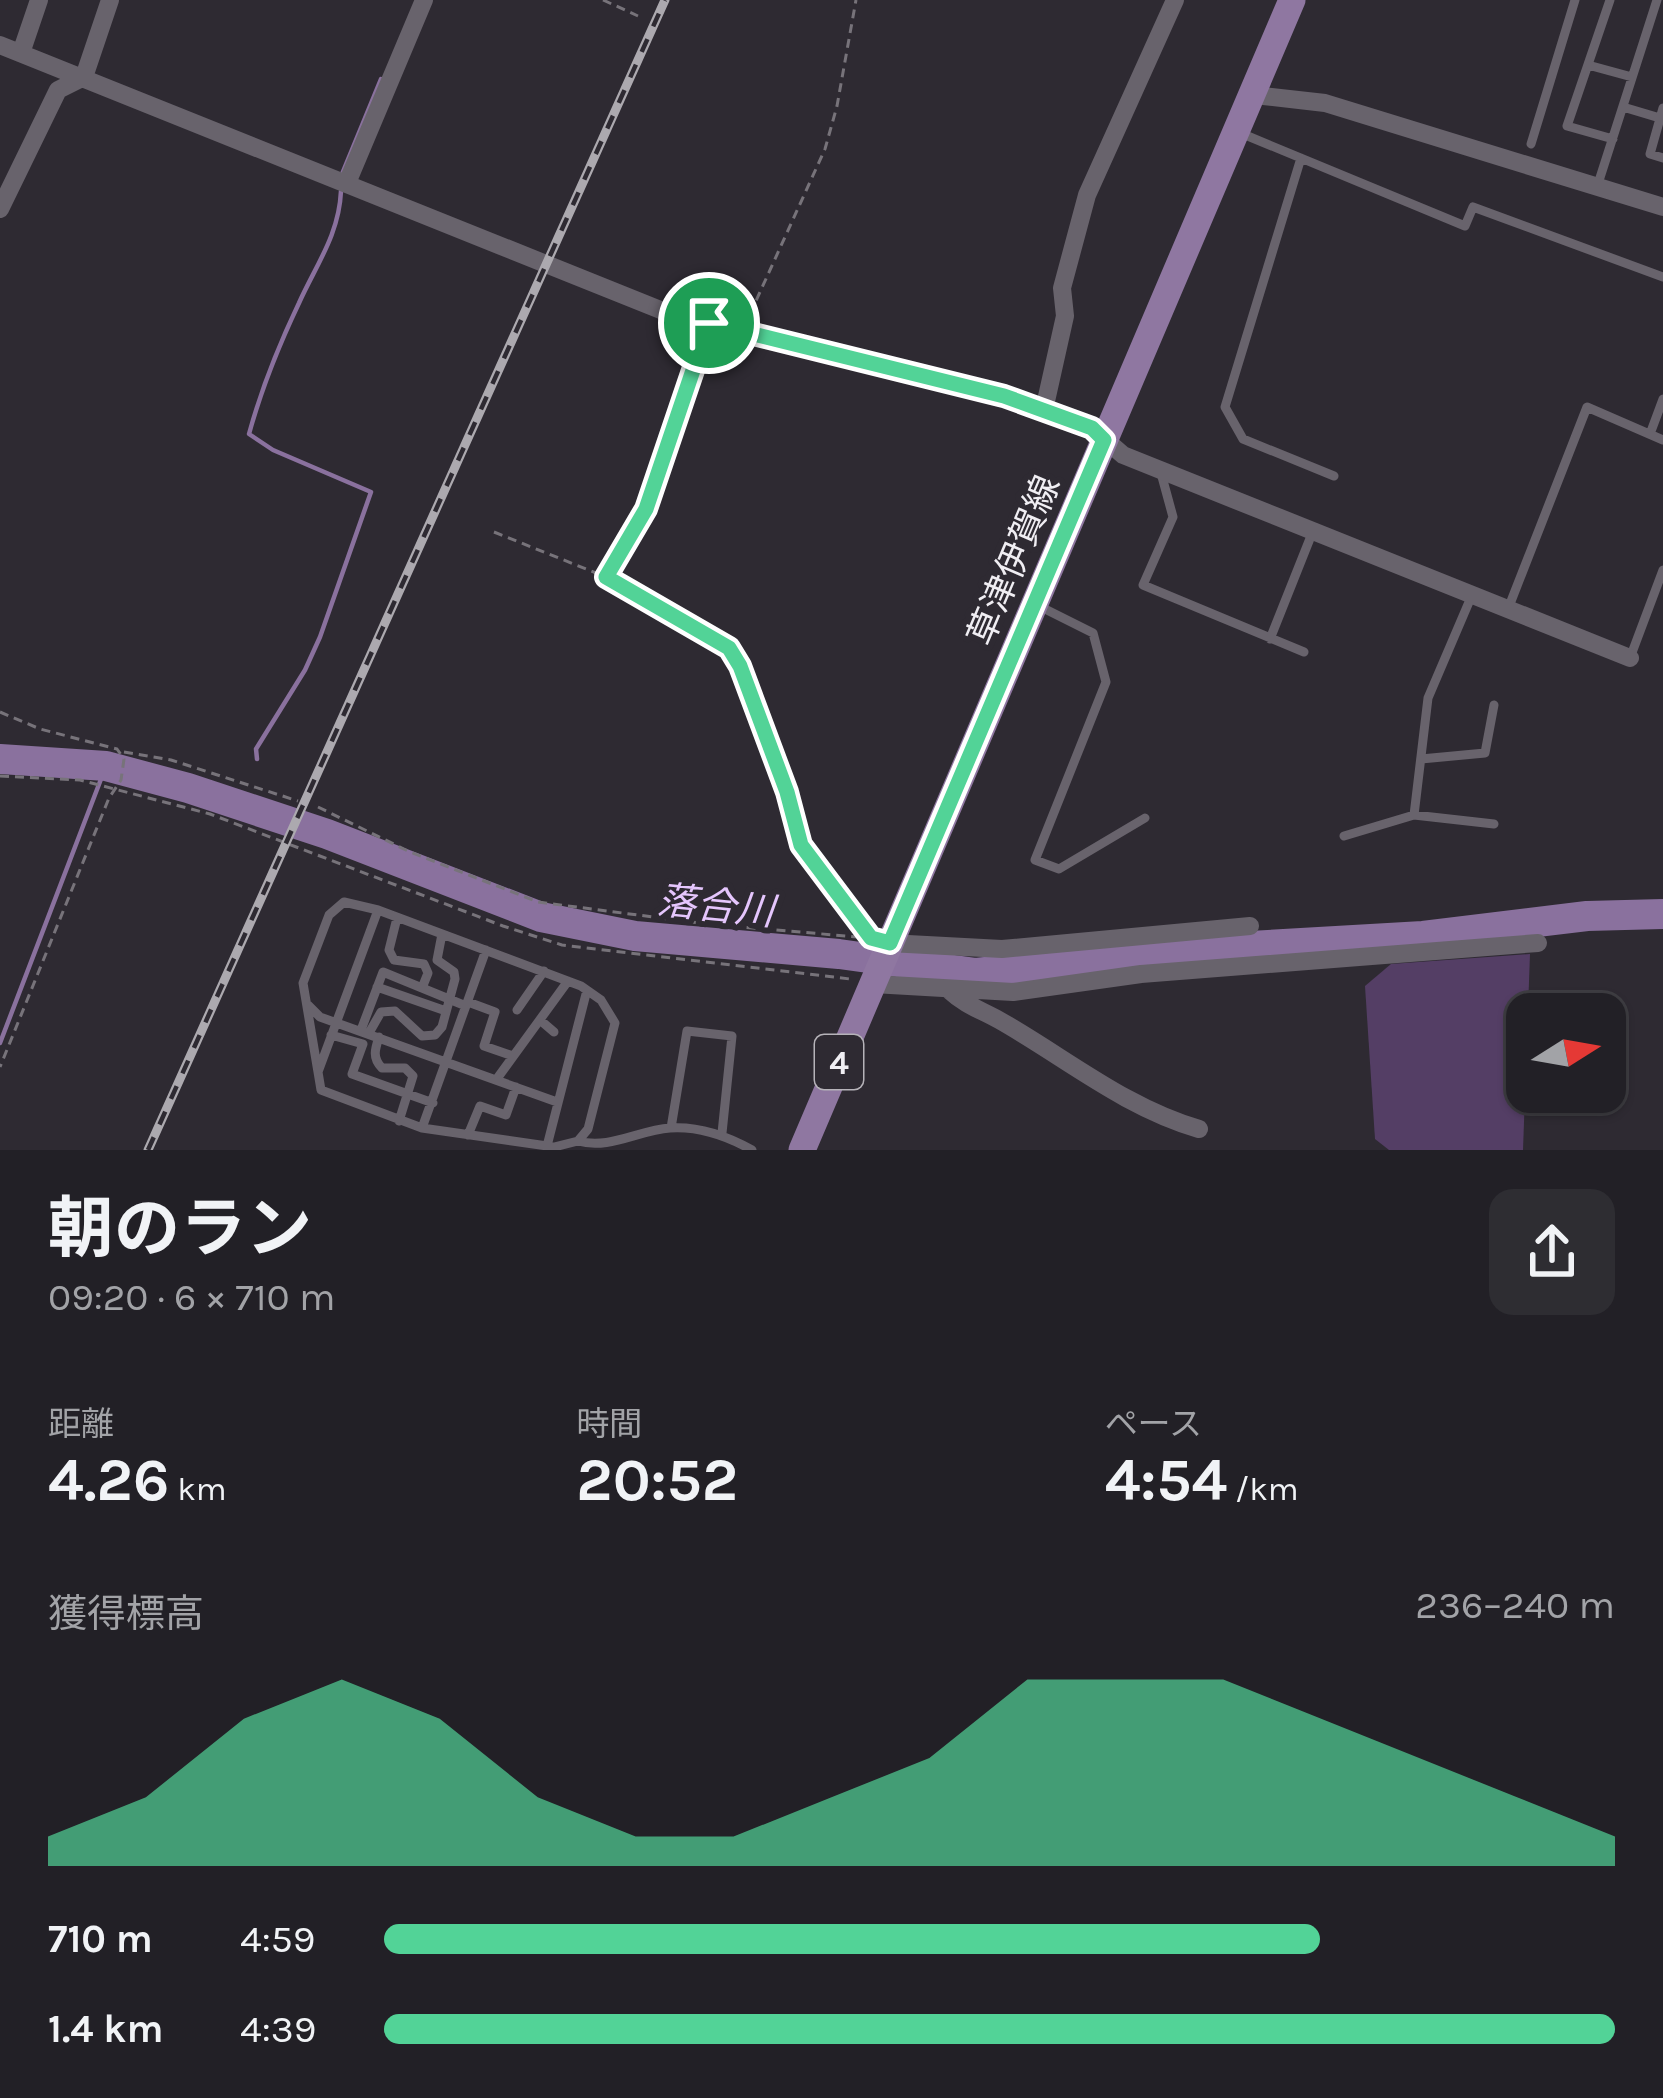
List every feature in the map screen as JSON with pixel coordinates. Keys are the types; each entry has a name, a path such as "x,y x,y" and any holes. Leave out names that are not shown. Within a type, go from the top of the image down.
{"main road":[{"name":"草津伊賀線","path":"802,1150 879,958 1292,0"}],"street":[{"path":"20,53 39,0"},
{"path":"0,209 58,90 83,77 110,0"},
{"path":"347,183 424,0"},
{"path":"1044,410 1065,316 1062,288 1087,195 1175,0"},
{"path":"0,45 663,311 986,391 1092,428 1124,455 1630,658"},
{"path":"1254,95 1325,103 1663,208"},
{"path":"879,958 1250,926"},
{"path":"950,991 1012,992 1141,974 1538,944"},
{"path":"879,958 950,991 964,1004 996,1018 1157,1116 1199,1129"}],"lane":[{"path":"1531,144 1575,0"},
{"path":"1610,0 1568,126 1613,139"},
{"path":"1597,187 1657,0"},
{"path":"1650,21 1663,25"},
{"path":"1588,65 1632,77"},
{"path":"1623,107 1662,115 1650,154 1663,158"},
{"path":"1238,132 1465,226 1473,207 1663,278"},
{"path":"1300,158 1225,406 1243,439 1334,476"},
{"path":"1650,434 1663,399"},
{"path":"1508,609 1588,407 1663,440"},
{"path":"1160,470 1173,517 1143,585 1304,652"},
{"path":"1270,639 1313,531"},
{"path":"1630,658 1663,569"},
{"path":"1414,815 1428,698 1472,595"},
{"path":"1034,604 1093,633 1106,682 1035,860 1059,869 1144,818"},
{"path":"1421,759 1485,753 1494,705"},
{"path":"1344,836 1414,815 1494,824"},
{"path":"344,902 378,910 544,971 601,1000 615,1023 588,1130 578,1141 547,1146 422,1129 321,1090 303,983 328,915 344,902"},
{"path":"318,1072 378,910"},
{"path":"397,917 389,950 394,960 424,964 428,973 422,988"},
{"path":"370,1033 381,1012 395,1011 422,1036 435,1035 442,1027 455,979 454,972 436,960 442,934"},
{"path":"422,1129 486,950"},
{"path":"517,1010 544,971"},
{"path":"399,1121 412,1076 406,1068 382,1069 370,1033 383,972 422,988 447,1005"},
{"path":"496,1080 568,981"},
{"path":"377,987 425,1004 495,1012 484,1046 512,1056"},
{"path":"516,987 527,996"},
{"path":"547,1146 586,990"},
{"path":"419,1017 425,1004"},
{"path":"308,1005 320,1017 557,1102"},
{"path":"540,1020 554,1032"},
{"path":"671,1128 687,1031 732,1036 722,1133"},
{"path":"331,1035 362,1044 352,1074 433,1103"},
{"path":"468,1135 480,1106 506,1115 516,1087"},
{"path":"578,1141 593,1147 671,1128 722,1133 752,1150"}],"path":[{"path":"603,0 638,16"},
{"path":"742,331 825,149 838,106 856,0"},
{"path":"606,577 646,509 709,323"},
{"path":"494,532 606,577 729,648 787,792 801,845 879,958"},
{"path":"0,712 40,729 171,760 298,801"},
{"path":"0,1066 121,780 123,752"},
{"path":"0,776 80,780 210,814 562,945 879,958"},
{"path":"318,807 410,852 538,902 707,924 879,958"}],"shaded area":[{"path":"1530,954 1529,993 1506,993 1506,1113 1524,1113 1523,1150 1389,1150 1375,1139 1365,986 1391,964"}],"waterway":[{"path":"342,174 381,79"},
{"path":"257,759 256,749 320,637 371,492 273,450 249,434 278,351 331,236 341,191"},
{"name":"落合川","path":"0,759 106,766 188,788 327,834 541,917 635,936 839,954 976,973 1214,948 1423,936 1587,916 1663,914"},
{"path":"0,1043 106,766"}],"railway":[{"path":"148,1150 665,0"}],"route":[{"path":"709,323 1004,396 1092,428 1104,440 890,943 871,938 801,845 787,792 729,648 606,577 646,509 709,323"}]}
